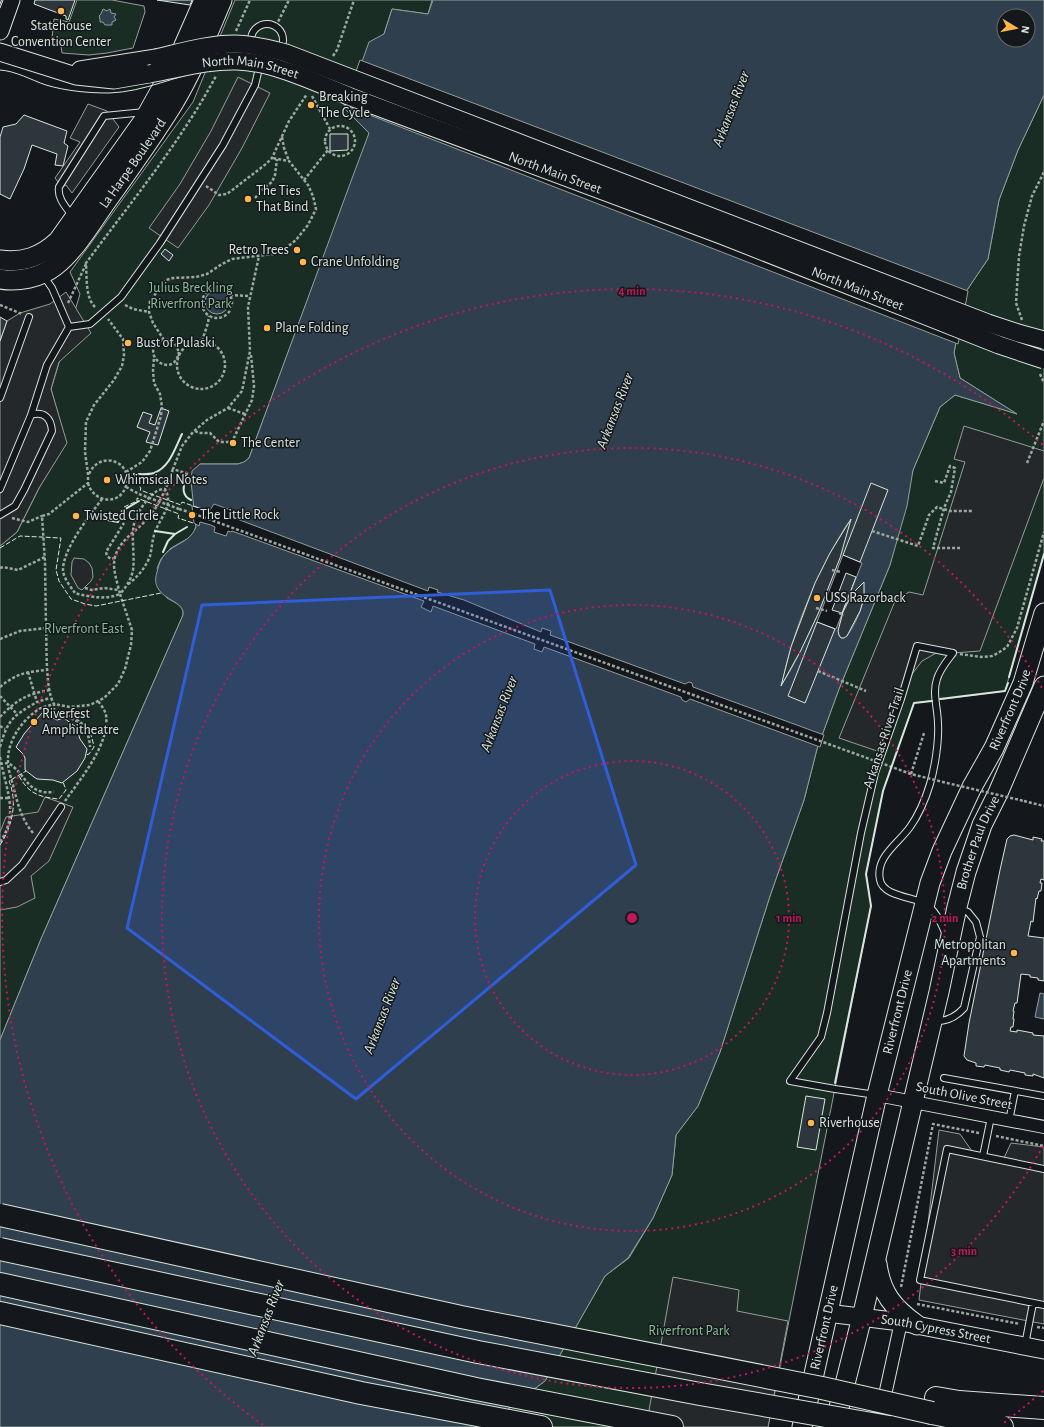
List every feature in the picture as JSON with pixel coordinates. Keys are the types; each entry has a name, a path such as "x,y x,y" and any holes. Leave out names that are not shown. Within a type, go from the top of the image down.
{"highway":[{"path":"0,1215 454,1315 822,1388 837,1382 934,1406 1002,1427"},
{"path":"0,1249 478,1352 700,1394 889,1427"},
{"path":"0,1284 476,1390 672,1427"},
{"path":"0,1313 361,1393 541,1427"},
{"path":"934,1406 959,1402 1044,1408"}],"main road":[{"path":"0,31 11,0"},
{"name":"La Harpe Boulevard","path":"0,260 21,261 40,255 58,241 133,137 185,44 204,0"},
{"name":"La Harpe Boulevard","path":"0,279 17,280 30,278 42,274 54,267 64,258 153,136 193,67 222,0"},
{"name":"North Main Street","path":"54,70 76,70 156,58 210,46 236,44 286,53 988,323 1044,340"},
{"name":"North Main Street","path":"0,52 76,76 114,80 210,62 238,61 270,66 290,72 359,100 721,235 999,345 1042,366"},
{"name":"Riverfront Drive","path":"802,1427 877,1095 924,903 942,851 972,787 994,748 1024,683 1044,614"},
{"name":"Brother Paul Drive","path":"913,1102 933,1021 957,907 966,872 978,837 1044,687"},
{"path":"834,1427 862,1317 913,1102"},
{"path":"876,1256 882,1288 909,1324"},
{"name":"South Cypress Street","path":"827,1313 909,1324 1044,1350"}],"street":[{"path":"1024,683 1044,687"},
{"name":"South Olive Street","path":"877,1095 1044,1127"},
{"path":"878,1427 909,1324"}],"lane":[{"path":"264,24 276,26 282,33 283,38 281,49 272,55 262,56 253,49 250,39 254,29 264,24"},
{"path":"69,327 90,324 117,301 160,243 223,145 255,85 262,56"},
{"path":"74,219 59,197 59,187 104,116 148,112"},
{"path":"42,274 52,288 69,327"},
{"path":"0,398 29,317"},
{"path":"0,489 31,415 47,365 69,327"},
{"path":"1,516 16,506 52,431 51,424 48,419 37,413 31,415"},
{"path":"877,1095 790,1081 821,1038 861,833 875,773 901,699 917,646 953,653 940,672 935,687 938,733 930,784 918,814 910,827 882,859 879,870 880,882 888,890 924,903 935,912 949,944"},
{"path":"0,882 6,880 22,865 61,807"},
{"path":"933,1021 943,1022 959,1014 964,1008 980,937 976,922 968,912 957,907"},
{"path":"944,1078 1044,1096"},
{"path":"1009,1121 1015,1091"},
{"path":"983,1156 990,1117"},
{"path":"1044,1169 947,1149 920,1280 1044,1306"},
{"path":"1024,1346 1033,1303"}],"path":[{"path":"235,34 250,0"},
{"path":"276,26 289,0"},
{"path":"63,315 86,263 180,137 200,106 217,74"},
{"path":"309,91 330,129"},
{"path":"335,126 346,127 353,134 355,141 352,150 343,156 336,155 328,150 325,139 326,133 330,129 335,126"},
{"path":"164,340 153,323 149,312 150,301 162,283 173,278 196,277 207,274 232,259 273,254 282,251 296,240 308,226 316,209 316,203 308,185 289,161 282,137"},
{"path":"304,180 328,150"},
{"path":"200,182 223,196 272,158 289,161"},
{"path":"255,198 272,182 275,175 277,159"},
{"path":"1024,326 1016,303 1019,256 1024,226 1032,196 1044,172"},
{"path":"195,431 199,433 210,433 219,442 232,442 252,400 254,386 250,351 248,307 259,256"},
{"path":"86,263 88,290 93,305 114,326 123,339 124,356 122,366 118,373 94,405 86,422 85,452 88,483 92,493 102,499 119,496 126,487 126,472 118,463 106,460 95,464 88,474"},
{"path":"217,287 225,289 230,295 232,305 228,314 218,318 209,316 203,308 203,296 206,292 213,288 217,287"},
{"path":"230,295 250,296"},
{"path":"117,301 133,309 149,312"},
{"path":"0,305 29,317"},
{"path":"202,341 209,316"},
{"path":"126,472 142,462 150,451 161,416 162,407 160,394 154,383 153,371 155,347 160,341 164,340 173,342 178,347 179,356"},
{"path":"202,341 216,347 221,352 225,367 220,381 207,389 192,388 186,384 181,378 177,364 182,350 188,345 202,341"},
{"path":"39,839 28,827 20,811 8,763 10,744 28,718 41,708 54,704 70,707 90,705 104,698 118,684 131,645 132,630 120,594 114,565 117,551 125,538 149,516 165,489 182,446 207,420 228,408 242,391 250,351"},
{"path":"154,357 162,364 166,365 176,361 179,352"},
{"path":"1042,366 1044,383"},
{"path":"228,408 245,414"},
{"path":"1028,464 1044,421"},
{"path":"935,481 944,483 950,466 955,468 951,492 944,508 932,548 960,548"},
{"path":"173,469 188,474"},
{"path":"1,516 28,522 49,514 88,483"},
{"path":"126,487 139,494 179,509 911,774 1044,806"},
{"path":"128,585 133,572 134,524 148,498 157,490 165,489"},
{"path":"102,499 81,527 66,556 64,572 68,583 75,593 86,596 115,596 120,594 137,577 150,555 155,531 166,512 169,496 165,489"},
{"path":"872,531 918,546 929,514 937,507 950,511 974,511"},
{"path":"42,516 45,557 47,670 50,698 54,704 54,716 67,717 78,721 88,732 90,747"},
{"path":"115,558 111,559 107,556 106,552 124,523"},
{"path":"953,653 981,657 998,654 1007,647 1017,628 1044,532"},
{"path":"0,568 18,570 45,557"},
{"path":"832,570 841,572"},
{"path":"85,588 92,590 104,588 119,590"},
{"path":"816,608 827,610"},
{"path":"839,613 844,615"},
{"path":"0,639 20,631 46,628"},
{"path":"0,687 21,673 47,670"},
{"path":"818,671 866,691"},
{"path":"28,672 37,702"},
{"path":"0,718 10,707 22,698 35,692 50,690"},
{"path":"0,696 17,714"},
{"path":"0,747 5,729 17,714 37,702 50,698"},
{"path":"61,807 95,757 106,730 106,714 98,701"},
{"path":"0,726 5,729"},
{"path":"911,774 924,733"},
{"path":"0,757 10,798 10,821 0,842"},
{"path":"1,764 8,763 17,769 28,784 37,790 48,793 54,792"},
{"name":"Arkansas River Trail","path":"882,770 884,764"},
{"path":"0,798 10,798"},
{"path":"900,1293 933,1124 1044,1146"},
{"path":"913,1304 1044,1328"}],"highlighted area":[{"path":"550,590 636,865 356,1099 127,928 202,605"}],"green space":[{"path":"77,0 112,0 144,6 145,12 133,48 89,55 62,53 60,39 52,38 54,19 69,22"},
{"name":"Julius Breckling Riverfront Park","path":"235,0 432,0 428,14 392,9 384,34 371,129 249,458 238,464 200,464 194,504 196,527 193,534 171,548 166,553 161,559 157,568 167,598 176,603 182,609 183,615 41,939 0,1040 0,546 17,532 39,488 66,443 51,389 80,294 70,272 193,102"},
{"name":"Riverfront Park","path":"1044,95 1044,554 1005,691 914,703 883,791 866,874 871,906 768,1427 504,1427 509,1408 545,1381 605,1276 629,1258 653,1218 672,1175 676,1135 698,1106 720,1052 771,893 804,800 817,749 839,689 890,565 913,470 940,407 955,395 1015,413 960,378 954,353 965,293 988,259 999,200 1018,150"}],"shaded area":[{"path":"238,77 270,93 242,148 209,205 178,248 149,228 180,184 211,131"},
{"path":"88,104 107,111 119,127 72,193 66,185 62,187 55,178 80,142 70,138"},
{"path":"66,292 91,333 59,362 51,389 67,443 39,488 17,532 0,546 0,341 7,321 20,313 50,304"},
{"path":"964,426 1044,451 1044,478 980,651 953,653 938,652 922,661 909,678 880,752 839,738 895,601 909,592 923,595 965,462 954,459"},
{"path":"74,558 84,559 92,568 93,577 82,590 78,588 71,575 72,562"},
{"path":"45,797 73,807 49,861 31,876 35,898 17,907 0,910 0,832 6,817 38,812"},
{"path":"939,1130 960,1134 974,1154 1003,1160 1011,1143 1044,1147 1044,1324 919,1300"},
{"path":"673,1277 739,1290 737,1311 788,1321 768,1427 646,1427"}],"water":[{"name":"Arkansas River","path":"433,0 1044,0 1044,95 1018,150 999,200 988,259 965,293 954,353 960,378 1017,414 955,395 940,407 913,470 907,506 890,565 839,689 817,749 804,800 771,893 720,1052 698,1106 676,1135 672,1175 653,1218 628,1258 605,1276 545,1381 509,1408 504,1427 0,1427 0,1040 41,939 183,615 181,608 159,590 156,575 164,555 187,539 196,527 191,482 192,471 200,464 238,464 249,458 369,133 345,109 369,42 384,34 392,9 428,14","holes":["850,521 837,564 821,605 800,653 782,684 791,648 811,592 828,557","863,583 864,597 860,611 847,636 841,638 839,635 839,628 842,613 853,594"]},
{"path":"103,9 107,11 110,9 111,13 116,14 114,17 116,20 112,22 112,25 105,25 103,22 100,22 99,16"},
{"path":"217,290 226,293 229,302 226,311 217,314 208,311 205,302 208,293"},
{"path":"1040,993 1044,994 1044,1019 1035,1017"}],"pier":[{"path":"360,60 968,291 958,344 344,105"},
{"path":"214,504 239,513 237,519 428,591 429,587 438,590 437,592 464,600 541,632 542,628 551,631 550,635 685,684 689,682 692,683 693,687 824,735 820,747 690,699 686,702 682,700 681,697 544,647 542,652 534,649 535,644 433,606 431,612 421,607 424,601 232,531 228,531 226,536 214,532 215,527 211,525 200,522 199,526 194,523 192,506 210,510"},
{"path":"843,555 862,563 836,629 817,622"}],"building":[{"name":"Statehouse Convention Center","path":"35,0 75,0 68,20 66,19 66,16 34,4"},
{"path":"157,0 192,0 190,5"},
{"path":"24,115 67,131 64,143 68,146 63,166 55,165 57,154 32,145 24,169 10,199 0,194 0,137 3,127 16,124"},
{"path":"330,134 348,134 348,150 330,151"},
{"path":"165,249 173,255 169,261 161,254"},
{"path":"0,317 7,321 0,341"},
{"path":"161,408 169,411 158,445 146,442 150,432 137,427 143,412 152,415 149,423 155,425"},
{"path":"871,483 888,490 860,562 843,555"},
{"name":"USS Razorback","path":"851,519 840,558 818,614 801,650 781,686 791,647 815,583 830,553"},
{"path":"846,573 856,577 842,613 832,610"},
{"path":"864,582 864,598 860,611 847,636 841,638 838,631 843,612 852,594"},
{"path":"817,622 835,629 805,703 788,696"},
{"path":"42,713 57,720 64,718 76,727 80,739 87,749 85,758 77,771 62,783 53,780 37,779 25,770 25,758 16,747 24,734"},
{"name":"Metropolitan Apartments","path":"1014,835 1033,840 1033,837 1044,841 1044,880 1041,879 1041,891 1039,891 1037,899 1036,898 1033,922 1031,921 1028,936 1044,938 1044,981 1038,980 1038,978 1030,977 1030,975 1021,974 1017,1003 1015,1003 1013,1011 1013,1027 1011,1027 1010,1031 1017,1032 1017,1030 1033,1033 1033,1035 1044,1036 1044,1078 1033,1074 1033,1076 1025,1075 1025,1073 1010,1070 1009,1072 1000,1070 1000,1068 985,1065 984,1067 976,1066 976,1063 967,1060 964,1056 969,1023 1007,839"},
{"name":"Riverhouse","path":"806,1096 825,1099 816,1150 797,1147"}],"tram line":[{"path":"0,8 3,0"},
{"path":"0,70 18,74 40,83 61,89 101,93 135,90 197,72 227,68 280,74 1044,368"}],"fence":[{"path":"134,474 141,489 140,490 181,505 182,502 199,508"},
{"path":"124,507 137,501 137,498 179,514 178,518 193,523"},
{"path":"0,548 20,536 61,538 56,570 59,581 71,599 85,604 96,606 161,593"},
{"path":"58,717 59,713 73,717 87,727 94,747 89,754 86,755"},
{"path":"0,845 8,830 12,814 13,797 9,781 26,771"},
{"path":"19,776 27,787 35,794 59,799 66,790 63,782"}],"wall":[{"path":"134,474 152,474 160,470 168,462 182,434"},
{"path":"186,476 184,493 191,500"},
{"path":"92,517 118,522 122,511 139,501"},
{"path":"155,531 175,534 187,527"},
{"path":"163,552 168,541 175,534"},
{"path":"1009,677 1044,554"},
{"path":"940,699 1005,691 1008,683"},
{"path":"835,1083 871,906 866,874 883,791 914,703 932,701"}],"place":[{"name":"Statehouse Convention Center","path":"61,11"},
{"name":"Breaking The Cycle","path":"311,105"},
{"name":"The Ties That Bind","path":"248,199"},
{"name":"Retro Trees","path":"297,250"},
{"name":"Crane Unfolding","path":"303,262"},
{"name":"Plane Folding","path":"267,328"},
{"name":"Bust of Pulaski","path":"128,343"},
{"name":"The Center","path":"233,443"},
{"name":"Whimsical Notes","path":"107,480"},
{"name":"The Little Rock","path":"192,515"},
{"name":"Twisted Circle","path":"76,516"},
{"name":"USS Razorback","path":"817,598"},
{"name":"Riverfest Amphitheatre","path":"34,722"},
{"name":"Metropolitan Apartments","path":"1014,953"},
{"name":"Riverhouse","path":"811,1123"}],"park label":[{"name":"RIverfront East","path":"84,629"}]}
